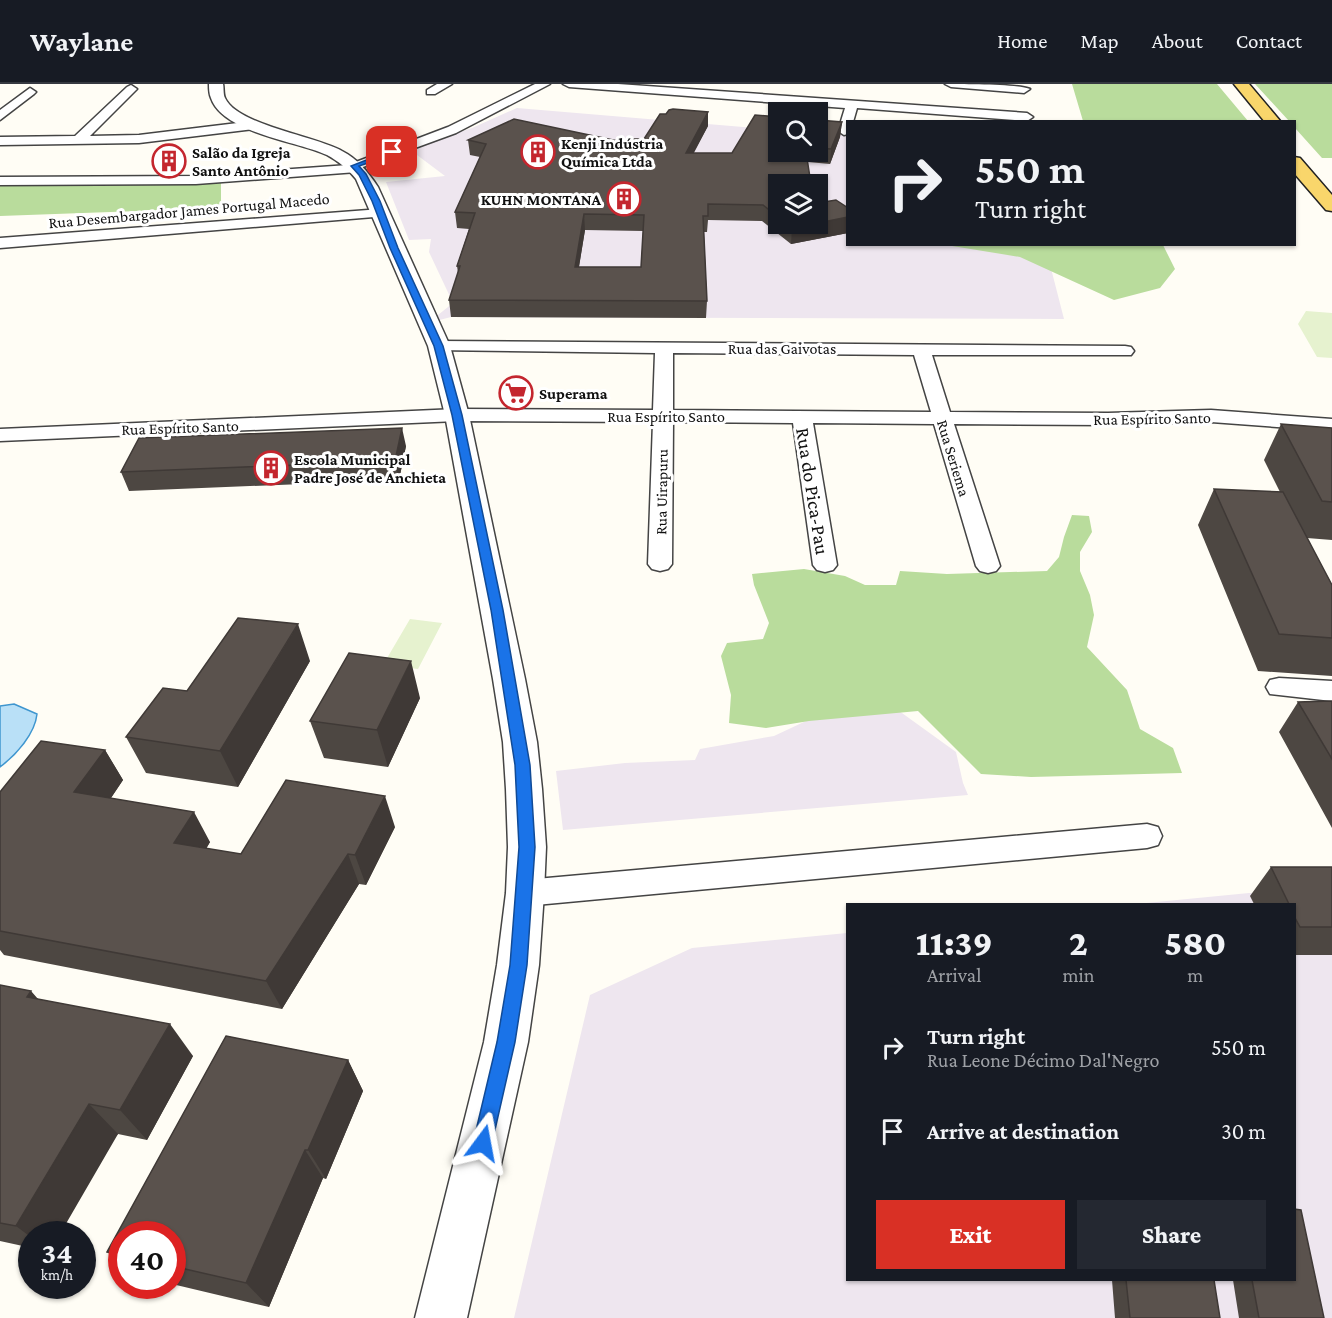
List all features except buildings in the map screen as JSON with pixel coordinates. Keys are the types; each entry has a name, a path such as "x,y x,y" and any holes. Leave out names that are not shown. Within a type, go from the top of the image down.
{"main road":[{"path":"1229,84 1258,120"},
{"path":"1240,84 1272,120"},
{"path":"1296,147 1332,187"},
{"path":"1296,164 1332,206"}],"street":[{"path":"216,84 216,97 219,104 234,116 323,147 356,167 369,187 439,346 457,415 497,610 520,742 527,847 525,893 518,965 506,1042 441,1318"},
{"path":"431,92 446,84"},
{"path":"0,181 222,179 356,167 452,130 544,84"},
{"path":"569,84 683,98 768,99 852,105 937,116 1025,103"},
{"path":"761,114 776,84"},
{"path":"951,84 1025,103"},
{"path":"77,141 131,89"},
{"path":"0,116 30,92"},
{"path":"847,120 852,105"},
{"path":"2,143 139,139 254,124"},
{"path":"844,131 846,124"},
{"name":"Rua Desembargador James Portugal Macedo","path":"0,243 381,213"},
{"name":"Rua das Gaivotas","path":"439,346 1125,351"},
{"name":"Rua Uirapuru","path":"660,564 664,348"},
{"name":"Rua Seriema","path":"921,350 988,566"},
{"name":"Rua Espírito Santo","path":"0,435 457,415 1108,419 1211,416 1332,425"},
{"name":"Rua do Pica-Pau","path":"802,417 825,565"},
{"path":"1279,687 1332,691"},
{"path":"525,893 1147,836"}],"shaded area":[{"path":"517,108 768,129 768,162 828,162 828,134 846,135 846,246 1045,246 1064,319 451,317 428,323 453,303 429,252 431,239 409,240 386,182 445,176 409,149 472,128"},
{"path":"895,708 956,752 968,795 563,830 556,771 625,763 695,760 700,749 774,736 823,713"},
{"path":"1249,893 1332,893 1332,1318 514,1318 590,995 692,948 846,933 846,1281 1296,1281 1296,903 1146,903"}],"green space":[{"path":"1072,84 1217,84 1247,120 1083,120"},
{"path":"1255,84 1332,84 1332,158 1322,158 1296,129 1296,120 1288,120"},
{"path":"221,180 221,208 0,216 0,183"},
{"path":"952,246 1164,246 1175,269 1160,288 1114,300 1020,257"},
{"path":"1306,311 1332,313 1332,358 1317,357 1298,324"},
{"path":"1072,515 1089,516 1092,532 1080,552 1080,571 1090,595 1094,615 1087,647 1127,690 1140,729 1173,748 1182,773 1031,777 981,774 918,711 809,721 766,728 729,723 731,695 721,656 727,643 763,639 769,623 752,574 804,569 845,576 865,585 896,585 900,571 947,574 1047,571 1059,557"},
{"path":"410,619 442,623 418,669 383,665"}],"water":[{"path":"14,704 37,714 33,729 24,744 0,767 0,706"}],"place":[{"name":"Kenji Indústria Química Ltda","path":"538,152"},
{"name":"Salão da Igreja Santo Antônio","path":"169,161"},
{"name":"KUHN MONTANA","path":"624,199"},
{"name":"Superama","path":"516,393"},
{"name":"Escola Municipal Padre José de Anchieta","path":"271,468"}],"route":[{"path":"392,152 354,166 362,174 376,201 394,248 439,346 457,415 497,610 520,742 527,847 525,893 518,965 506,1042 483,1143"}]}
